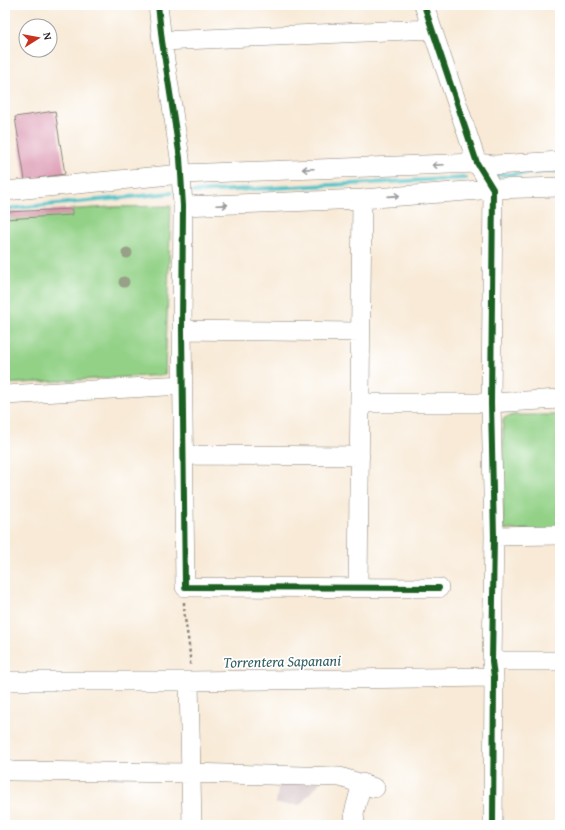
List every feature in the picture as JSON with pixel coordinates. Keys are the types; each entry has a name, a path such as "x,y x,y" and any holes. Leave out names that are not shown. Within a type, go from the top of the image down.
{"street":[{"path":"158,5 184,206 182,330 185,587 439,588"},
{"path":"424,5 431,30 477,163 493,189 491,403 494,536 493,825"},
{"path":"162,41 431,30"},
{"path":"5,191 181,174 477,163 494,165 560,161"},
{"path":"184,206 362,199 493,189 560,187"},
{"path":"358,587 362,199"},
{"path":"182,330 360,332"},
{"path":"5,395 183,385"},
{"path":"360,403 491,403 560,400"},
{"path":"184,455 360,456"},
{"path":"494,536 560,535"},
{"path":"5,681 190,681 493,669 560,661"},
{"path":"190,681 192,825"},
{"path":"5,770 340,777 369,785 354,813 355,825"}],"path":[{"path":"185,587 184,617 191,651 190,681"}],"shaded area":[{"path":"279,781 321,781 300,805 276,804"}],"green space":[{"path":"171,206 165,375 5,384 5,214 109,207"},
{"path":"512,415 560,415 560,535 503,529 503,419"}],"building":[{"path":"55,111 65,174 25,180 15,117"},
{"path":"72,209 72,215 5,219 5,212"}],"waterway":[{"path":"496,175 560,171"},
{"path":"194,192 466,178"},
{"path":"5,209 171,193"}],"cycle path":[{"path":"158,5 180,158 183,206 182,330 185,587 439,588"},
{"path":"424,5 477,163 493,189 491,403 494,536 492,661 494,677 493,825"}],"water label":[{"name":"Torrentera Sapanani","path":"282,661"}]}
